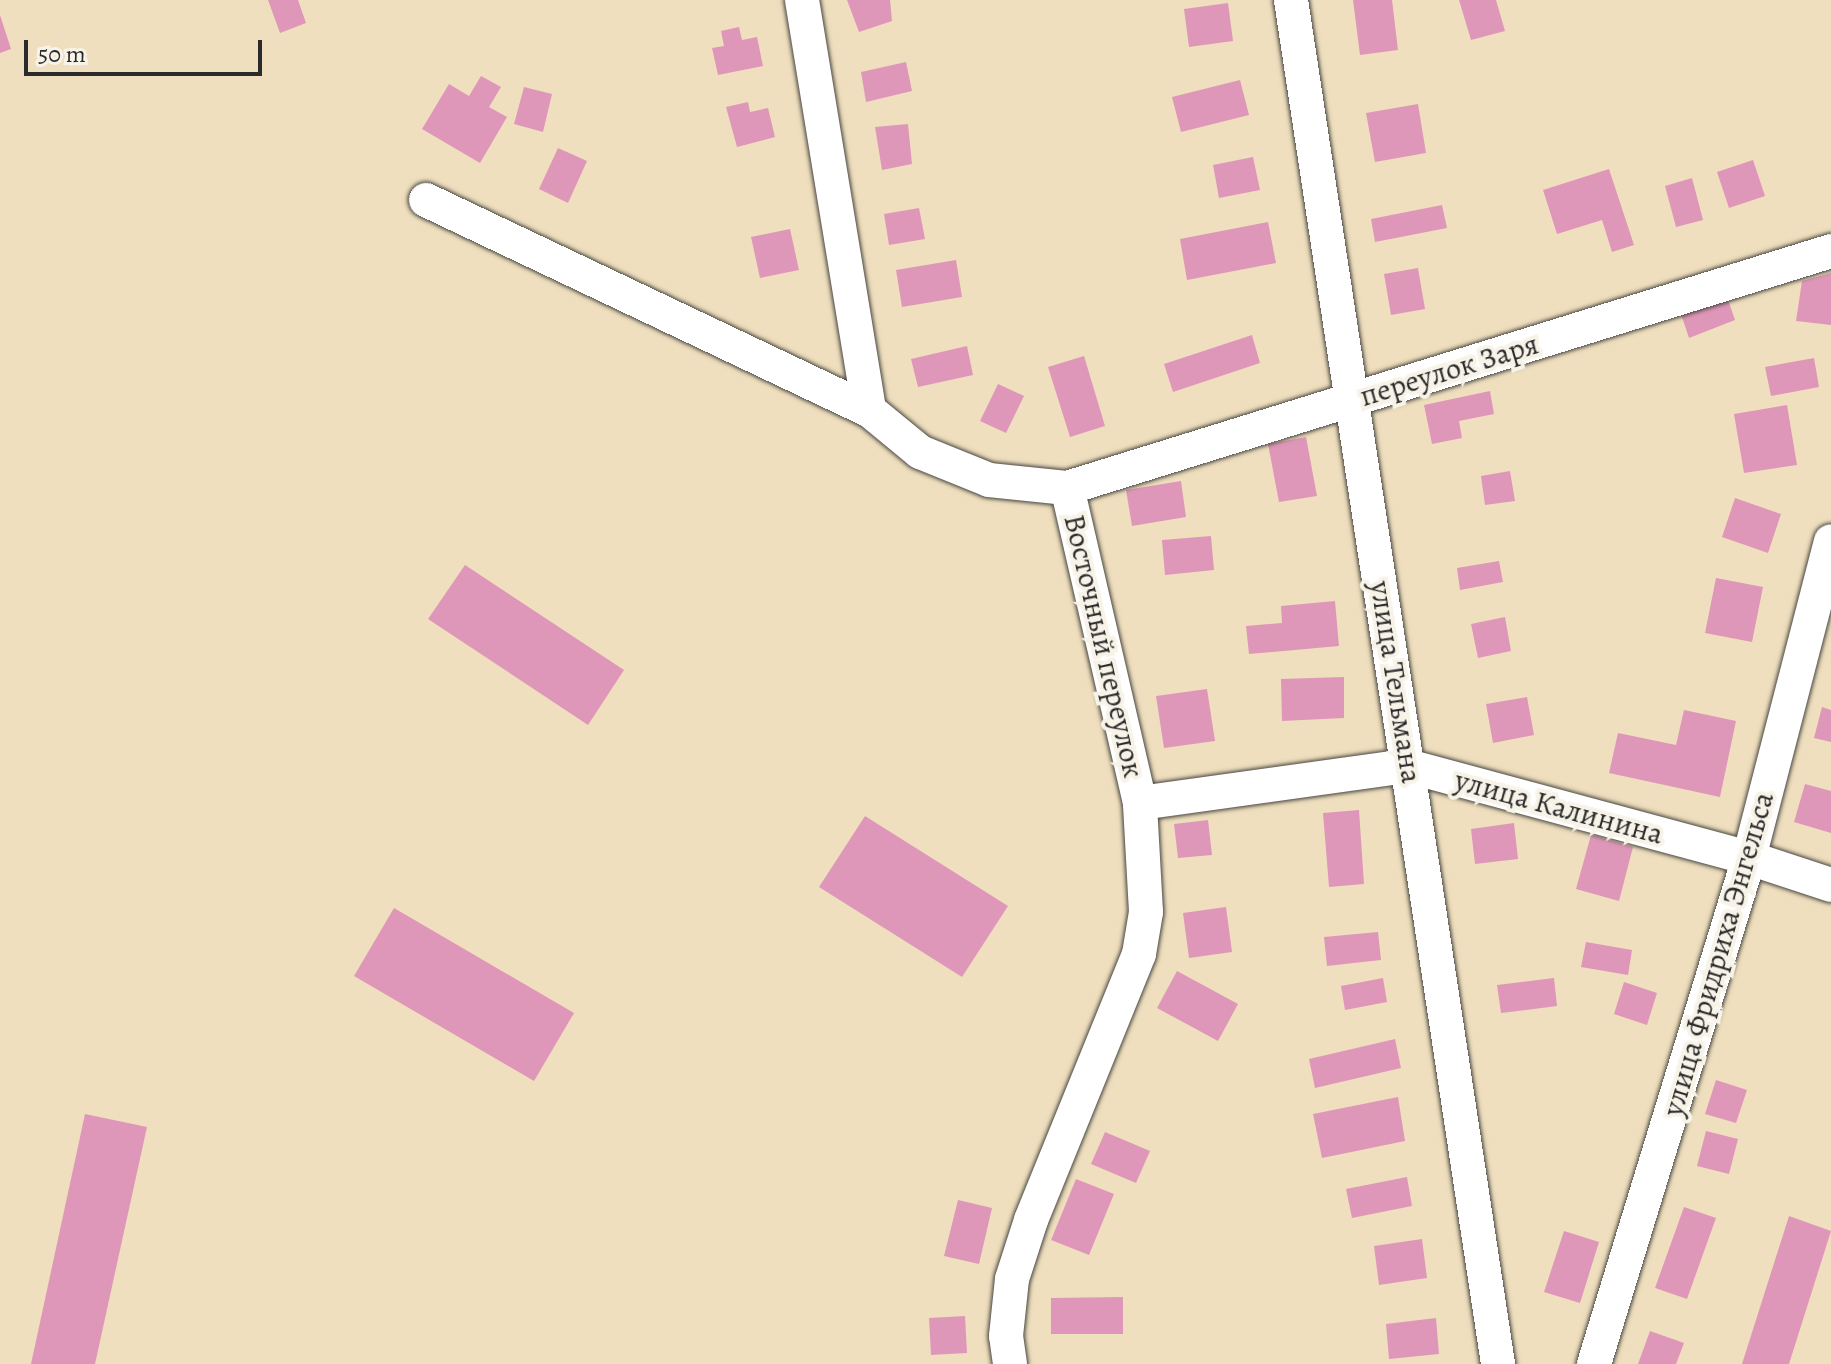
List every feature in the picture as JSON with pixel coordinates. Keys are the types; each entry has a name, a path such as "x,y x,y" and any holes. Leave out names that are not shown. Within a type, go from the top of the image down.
{"street":[{"path":"802,0 869,410"},
{"name":"улица Тельмана","path":"1291,0 1498,1364"},
{"name":"Восточный переулок","path":"426,200 869,410 920,452 989,480 1067,488 1140,803 1146,912 1139,954 1031,1220 1017,1265 1006,1336 1010,1364"},
{"name":"переулок Заря","path":"1067,488 1831,251"},
{"name":"улица Фридриха Энгельса","path":"1594,1364 1749,858 1831,541"},
{"name":"улица Калинина","path":"1140,803 1408,766 1749,858 1831,885"}],"building":[{"path":"268,0 298,0 306,23 280,33"},
{"path":"847,0 890,0 892,21 859,32"},
{"path":"1353,0 1392,0 1398,50 1360,55"},
{"path":"1459,0 1496,0 1505,31 1471,40"},
{"path":"1228,3 1233,41 1189,47 1184,9"},
{"path":"0,15 11,49 0,53"},
{"path":"739,27 742,40 757,37 763,66 718,75 712,48 724,46 721,31"},
{"path":"906,62 912,91 866,102 861,72"},
{"path":"481,76 501,87 489,107 507,117 480,163 422,129 449,84 469,96"},
{"path":"1240,80 1249,115 1181,132 1172,97"},
{"path":"524,87 552,94 543,132 514,124"},
{"path":"748,102 750,112 768,108 775,137 737,147 726,107"},
{"path":"1418,104 1426,153 1375,162 1366,113"},
{"path":"908,124 912,164 882,170 875,127"},
{"path":"558,148 587,161 568,203 539,189"},
{"path":"1253,157 1260,190 1219,198 1213,165"},
{"path":"1753,160 1765,196 1729,208 1717,172"},
{"path":"1609,169 1634,245 1612,252 1602,220 1557,234 1543,190"},
{"path":"1692,178 1703,220 1676,227 1665,186"},
{"path":"1442,205 1447,228 1375,242 1371,219"},
{"path":"919,208 925,239 889,245 884,214"},
{"path":"1268,222 1276,263 1187,280 1180,239"},
{"path":"790,229 799,270 760,278 751,237"},
{"path":"956,260 962,297 902,307 896,270"},
{"path":"1418,268 1425,309 1391,315 1384,274"},
{"path":"1831,273 1831,325 1796,321 1802,281"},
{"path":"1725,291 1735,320 1689,338 1679,308"},
{"path":"1252,335 1260,363 1173,392 1164,364"},
{"path":"967,346 973,375 918,387 911,359"},
{"path":"1084,356 1105,426 1070,437 1048,367"},
{"path":"1814,358 1819,387 1771,396 1765,367"},
{"path":"998,384 1024,396 1006,433 980,421"},
{"path":"1490,391 1494,414 1459,421 1462,438 1432,444 1424,405"},
{"path":"1787,405 1797,465 1744,473 1734,414"},
{"path":"1306,437 1317,496 1279,502 1268,444"},
{"path":"1510,471 1515,501 1485,505 1481,476"},
{"path":"1181,481 1186,517 1132,526 1126,490"},
{"path":"1735,498 1781,514 1768,553 1722,537"},
{"path":"1211,536 1214,570 1165,575 1162,540"},
{"path":"1499,561 1503,582 1460,590 1457,568"},
{"path":"465,565 624,670 588,725 428,619"},
{"path":"1716,578 1763,587 1752,642 1705,633"},
{"path":"1335,601 1339,646 1249,654 1246,626 1282,623 1281,606"},
{"path":"1505,617 1511,651 1478,658 1471,624"},
{"path":"1344,677 1344,718 1282,721 1281,679"},
{"path":"1207,689 1215,741 1164,748 1156,696"},
{"path":"1527,697 1534,735 1493,743 1486,704"},
{"path":"1822,707 1831,710 1831,742 1814,738"},
{"path":"1684,710 1736,721 1720,797 1609,773 1618,733 1676,745"},
{"path":"1805,784 1831,791 1831,833 1794,822"},
{"path":"1359,810 1364,884 1329,887 1323,813"},
{"path":"865,816 1008,906 962,977 819,887"},
{"path":"1208,820 1212,855 1178,858 1174,824"},
{"path":"1514,823 1518,859 1475,864 1471,829"},
{"path":"1591,835 1633,847 1619,901 1576,889"},
{"path":"1226,907 1232,952 1189,958 1183,913"},
{"path":"394,908 574,1013 534,1081 354,976"},
{"path":"1378,932 1381,960 1327,966 1324,937"},
{"path":"1586,942 1632,950 1628,975 1581,967"},
{"path":"1177,971 1238,1004 1218,1041 1157,1008"},
{"path":"1383,978 1387,1002 1345,1010 1341,986"},
{"path":"1554,978 1557,1006 1501,1013 1497,985"},
{"path":"1624,982 1657,993 1647,1025 1614,1014"},
{"path":"1395,1039 1401,1068 1315,1088 1309,1059"},
{"path":"1716,1080 1747,1090 1736,1123 1705,1114"},
{"path":"1398,1097 1405,1141 1322,1158 1313,1114"},
{"path":"85,1114 147,1127 95,1364 31,1364"},
{"path":"1706,1131 1738,1139 1729,1174 1697,1166"},
{"path":"1105,1132 1150,1151 1136,1183 1091,1164"},
{"path":"1407,1177 1412,1206 1352,1218 1346,1189"},
{"path":"1076,1179 1114,1194 1089,1255 1051,1240"},
{"path":"958,1200 992,1208 979,1264 944,1256"},
{"path":"1684,1207 1716,1218 1687,1299 1655,1288"},
{"path":"1789,1216 1831,1231 1789,1364 1742,1364"},
{"path":"1564,1231 1599,1242 1580,1303 1544,1292"},
{"path":"1422,1239 1427,1278 1379,1285 1374,1246"},
{"path":"1123,1297 1123,1334 1051,1334 1051,1298"},
{"path":"965,1316 967,1353 931,1355 929,1318"},
{"path":"1436,1318 1439,1354 1389,1359 1386,1324"},
{"path":"1650,1331 1684,1343 1676,1364 1638,1364"}]}
